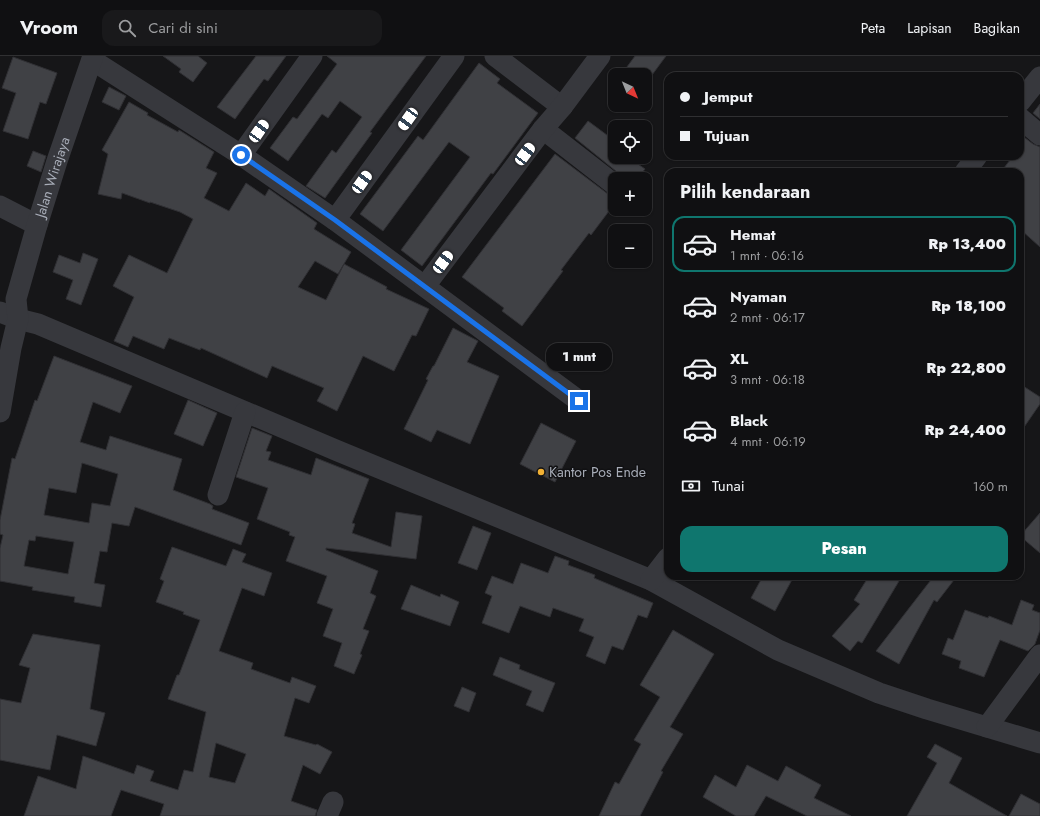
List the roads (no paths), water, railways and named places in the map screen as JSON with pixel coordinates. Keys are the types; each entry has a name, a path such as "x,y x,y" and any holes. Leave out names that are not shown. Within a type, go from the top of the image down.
{"street":[{"path":"241,155 312,56"},
{"path":"335,220 454,56"},
{"path":"495,56 562,107"},
{"path":"425,286 600,56"},
{"path":"92,58 241,155 335,220 579,401"},
{"name":"Jalan Wirajaya","path":"0,412 11,348 8,306 92,58"},
{"path":"1024,97 1040,77"},
{"path":"1024,121 1040,135"},
{"path":"543,129 608,180"},
{"path":"0,206 37,224"},
{"path":"8,306 38,324 245,412 651,580 778,650 879,693 927,710 1040,743"},
{"path":"218,495 245,412"},
{"path":"651,580 664,563"},
{"path":"987,728 1040,656"}],"place":[{"name":"Kantor Pos Ende","path":"541,472"}]}
